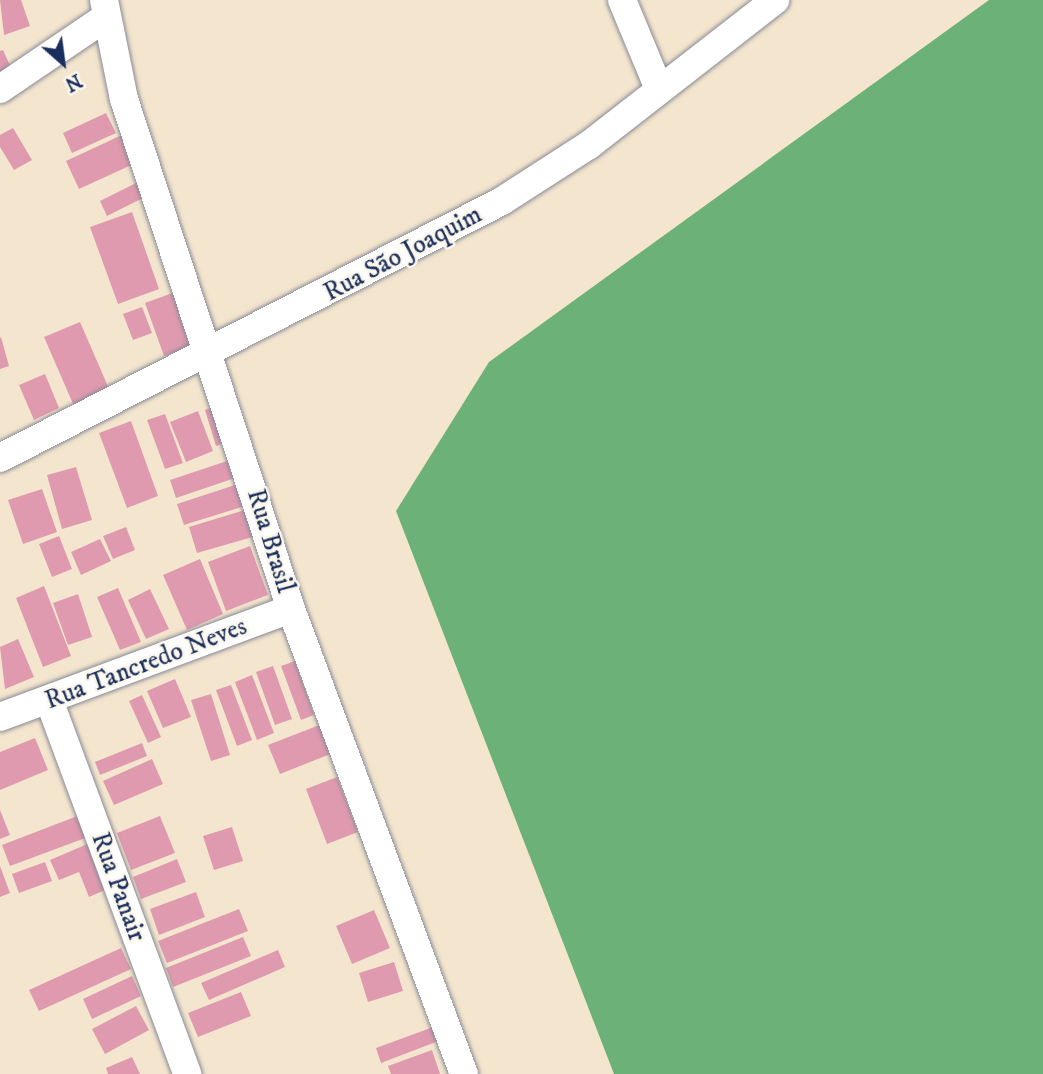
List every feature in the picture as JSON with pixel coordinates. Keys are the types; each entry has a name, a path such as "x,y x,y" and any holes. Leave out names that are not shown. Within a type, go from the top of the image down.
{"street":[{"path":"622,0 659,89"},
{"name":"Rua São Joaquim","path":"0,458 211,355 502,201 659,89 775,0"},
{"path":"0,89 105,9"},
{"name":"Rua Brasil","path":"105,9 124,99 211,355 291,609 464,1074"},
{"name":"Rua Tancredo Neves","path":"0,717 291,609"},
{"name":"Rua Panair","path":"49,700 187,1074"}],"green space":[{"path":"989,0 1043,0 1043,1074 614,1074 396,511 489,362"}],"building":[{"path":"0,0 21,0 30,26 4,35"},
{"path":"3,50 12,70 0,76 0,51"},
{"path":"106,113 116,133 72,153 63,133"},
{"path":"13,128 32,160 14,170 0,147 0,135"},
{"path":"124,134 138,162 79,189 66,161"},
{"path":"142,180 149,195 107,216 100,201"},
{"path":"132,212 159,289 118,304 90,227"},
{"path":"178,291 197,345 164,356 145,303"},
{"path":"142,307 152,333 133,340 123,314"},
{"path":"80,322 113,398 77,413 44,337"},
{"path":"0,338 9,366 0,369"},
{"path":"45,374 59,408 34,420 19,385"},
{"path":"220,405 231,441 216,446 205,410"},
{"path":"198,411 213,451 186,462 170,422"},
{"path":"165,414 183,463 165,469 147,420"},
{"path":"131,421 158,496 127,508 99,433"},
{"path":"233,459 238,477 176,498 170,480"},
{"path":"76,467 92,520 62,529 47,475"},
{"path":"241,483 248,505 184,525 177,504"},
{"path":"42,489 57,532 23,544 8,500"},
{"path":"248,509 256,536 197,553 189,527"},
{"path":"126,527 135,550 113,559 103,536"},
{"path":"59,536 72,569 52,577 39,544"},
{"path":"100,539 111,561 81,575 71,552"},
{"path":"250,546 268,595 226,611 208,562"},
{"path":"200,559 223,614 187,630 163,575"},
{"path":"44,586 71,656 43,667 16,598"},
{"path":"118,588 141,642 120,650 97,597"},
{"path":"150,589 169,629 146,639 128,600"},
{"path":"78,594 92,637 68,645 53,603"},
{"path":"18,639 34,677 5,689 0,647"},
{"path":"295,661 314,715 301,720 281,666"},
{"path":"273,666 292,719 275,725 256,672"},
{"path":"252,675 274,733 257,740 235,682"},
{"path":"175,679 191,717 163,728 147,691"},
{"path":"231,685 252,740 237,746 216,690"},
{"path":"211,694 230,755 211,761 191,700"},
{"path":"142,695 161,737 148,743 129,701"},
{"path":"322,724 333,753 280,774 268,745"},
{"path":"35,738 48,770 0,790 0,752"},
{"path":"142,743 147,756 100,775 95,762"},
{"path":"152,759 163,784 114,805 103,781"},
{"path":"337,777 358,832 327,844 306,789"},
{"path":"0,810 10,835 0,839"},
{"path":"80,815 88,837 10,866 2,845"},
{"path":"160,816 175,853 131,870 117,833"},
{"path":"232,827 243,861 214,870 203,836"},
{"path":"92,842 112,887 89,897 79,872 59,880 50,860"},
{"path":"177,859 186,882 141,899 133,877"},
{"path":"45,862 52,881 19,893 12,874"},
{"path":"0,866 10,893 0,897"},
{"path":"196,892 205,917 159,935 150,909"},
{"path":"239,909 248,931 167,963 158,941"},
{"path":"374,910 390,948 352,964 336,926"},
{"path":"243,937 251,956 173,987 166,968"},
{"path":"121,948 131,969 39,1011 29,990"},
{"path":"278,950 285,967 209,1000 201,983"},
{"path":"394,962 403,991 368,1002 359,973"},
{"path":"132,976 141,996 92,1019 83,999"},
{"path":"241,992 251,1016 198,1037 188,1013"},
{"path":"136,1006 149,1030 105,1054 92,1029"},
{"path":"436,1026 441,1040 381,1063 376,1048"},
{"path":"432,1050 440,1074 391,1074 388,1066"},
{"path":"132,1057 140,1074 108,1074 106,1068"}]}
